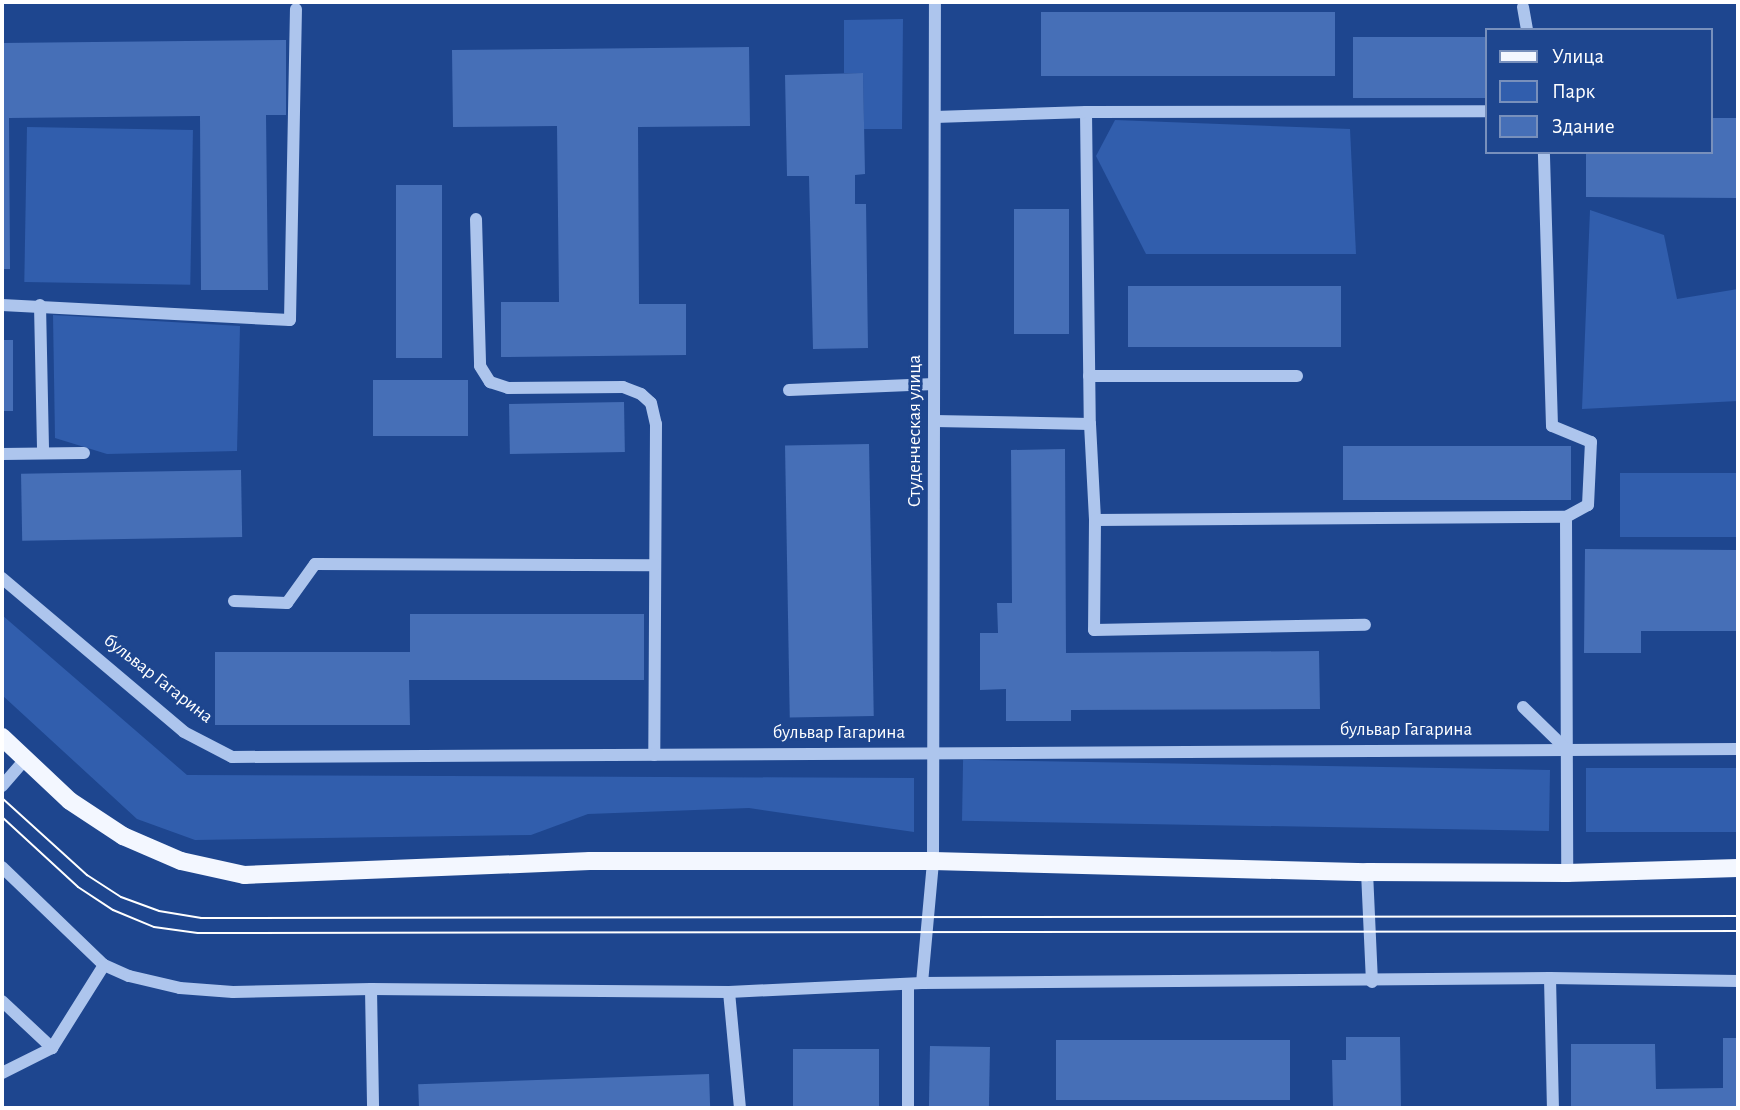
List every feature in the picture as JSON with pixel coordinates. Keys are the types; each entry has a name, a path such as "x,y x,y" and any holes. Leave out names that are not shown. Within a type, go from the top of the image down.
{"main road":[{"path":"2,737 70,802 123,836 181,861 244,874 590,861 933,861 1367,873 1567,873 1738,868"}],"street":[{"name":"Студенческая улица","path":"922,983 933,861 935,2"},
{"path":"1523,7 1527,28"},
{"path":"2,305 290,320 296,9"},
{"path":"935,117 1086,112 1484,111"},
{"path":"1086,112 1090,424 1095,520 1094,630 1365,625"},
{"path":"1095,520 1566,517 1588,505 1591,442 1552,426 1544,154"},
{"path":"476,219 480,366 490,382 508,388 622,387 640,394 651,403 656,424 654,755"},
{"path":"40,305 43,453"},
{"path":"1089,376 1297,376"},
{"path":"789,390 934,384"},
{"path":"934,421 1090,424"},
{"path":"2,454 84,453"},
{"path":"1566,517 1567,873"},
{"path":"234,601 287,603 315,564 655,565"},
{"name":"бульвар Гагарина","path":"2,578 184,732 232,757 1738,749"},
{"path":"1523,707 1567,750"},
{"path":"2,786 25,760"},
{"path":"2,867 104,965 129,976 193,989 233,992 371,989 729,992 922,983 1372,982 1550,978 1738,981"},
{"path":"1367,873 1372,982"},
{"path":"2,1073 52,1048 104,965"},
{"path":"1550,978 1553,1108"},
{"path":"908,984 908,1108"},
{"path":"371,989 373,1108"},
{"path":"729,992 740,1108"},
{"path":"2,1001 52,1048"}],"green space":[{"path":"903,19 902,129 864,129 863,73 844,73 844,20"},
{"path":"1115,120 1350,129 1356,254 1146,254 1096,156"},
{"path":"27,127 193,130 190,285 24,282"},
{"path":"1590,210 1664,235 1677,299 1738,289 1738,401 1582,409"},
{"path":"53,315 240,326 237,451 107,454 55,438"},
{"path":"1620,473 1738,473 1738,537 1620,537"},
{"path":"2,615 187,775 914,778 914,832 749,808 588,814 531,835 195,840 137,819 2,695"},
{"path":"963,760 1550,770 1549,831 962,821"},
{"path":"1586,768 1738,768 1738,832 1586,832"}],"building":[{"path":"1041,12 1335,12 1335,76 1041,76"},
{"path":"1353,37 1484,37 1484,98 1353,98"},
{"path":"286,40 286,115 266,115 268,290 201,290 200,116 9,118 10,269 2,269 2,43"},
{"path":"749,47 750,126 638,127 639,304 686,304 686,355 501,357 501,302 559,302 557,126 453,127 452,50"},
{"path":"863,73 865,174 855,175 855,204 866,204 868,348 813,349 809,176 787,176 785,75"},
{"path":"1712,118 1738,118 1738,198 1586,197 1586,154 1712,154"},
{"path":"396,185 442,185 442,358 396,358"},
{"path":"1014,209 1069,209 1069,334 1014,334"},
{"path":"1128,286 1341,286 1341,347 1128,347"},
{"path":"2,340 13,340 13,411 2,411"},
{"path":"373,380 468,380 468,436 373,436"},
{"path":"624,402 625,452 510,454 509,404"},
{"path":"869,444 874,716 790,717 785,445"},
{"path":"1343,446 1571,446 1571,500 1343,500"},
{"path":"1065,449 1066,653 1319,651 1320,709 1071,710 1071,721 1006,721 1006,689 980,690 980,633 998,633 997,603 1012,603 1011,450"},
{"path":"241,470 242,537 22,541 21,474"},
{"path":"1585,549 1738,550 1738,631 1641,631 1641,653 1584,653"},
{"path":"410,614 644,614 644,680 409,680 410,725 215,725 215,652 410,652"},
{"path":"1346,1037 1400,1037 1401,1108 1333,1108 1332,1060 1346,1060"},
{"path":"1723,1038 1738,1038 1738,1108 1571,1108 1571,1044 1655,1044 1656,1089 1723,1088"},
{"path":"1056,1040 1290,1040 1290,1100 1056,1100"},
{"path":"930,1046 990,1047 989,1108 929,1108"},
{"path":"793,1049 879,1049 879,1108 793,1108"},
{"path":"709,1074 710,1108 419,1108 418,1084"}],"tram line":[{"path":"2,798 87,875 121,897 159,911 201,918 1738,916"},
{"path":"2,817 78,887 113,910 154,927 198,933 1738,931"}]}
